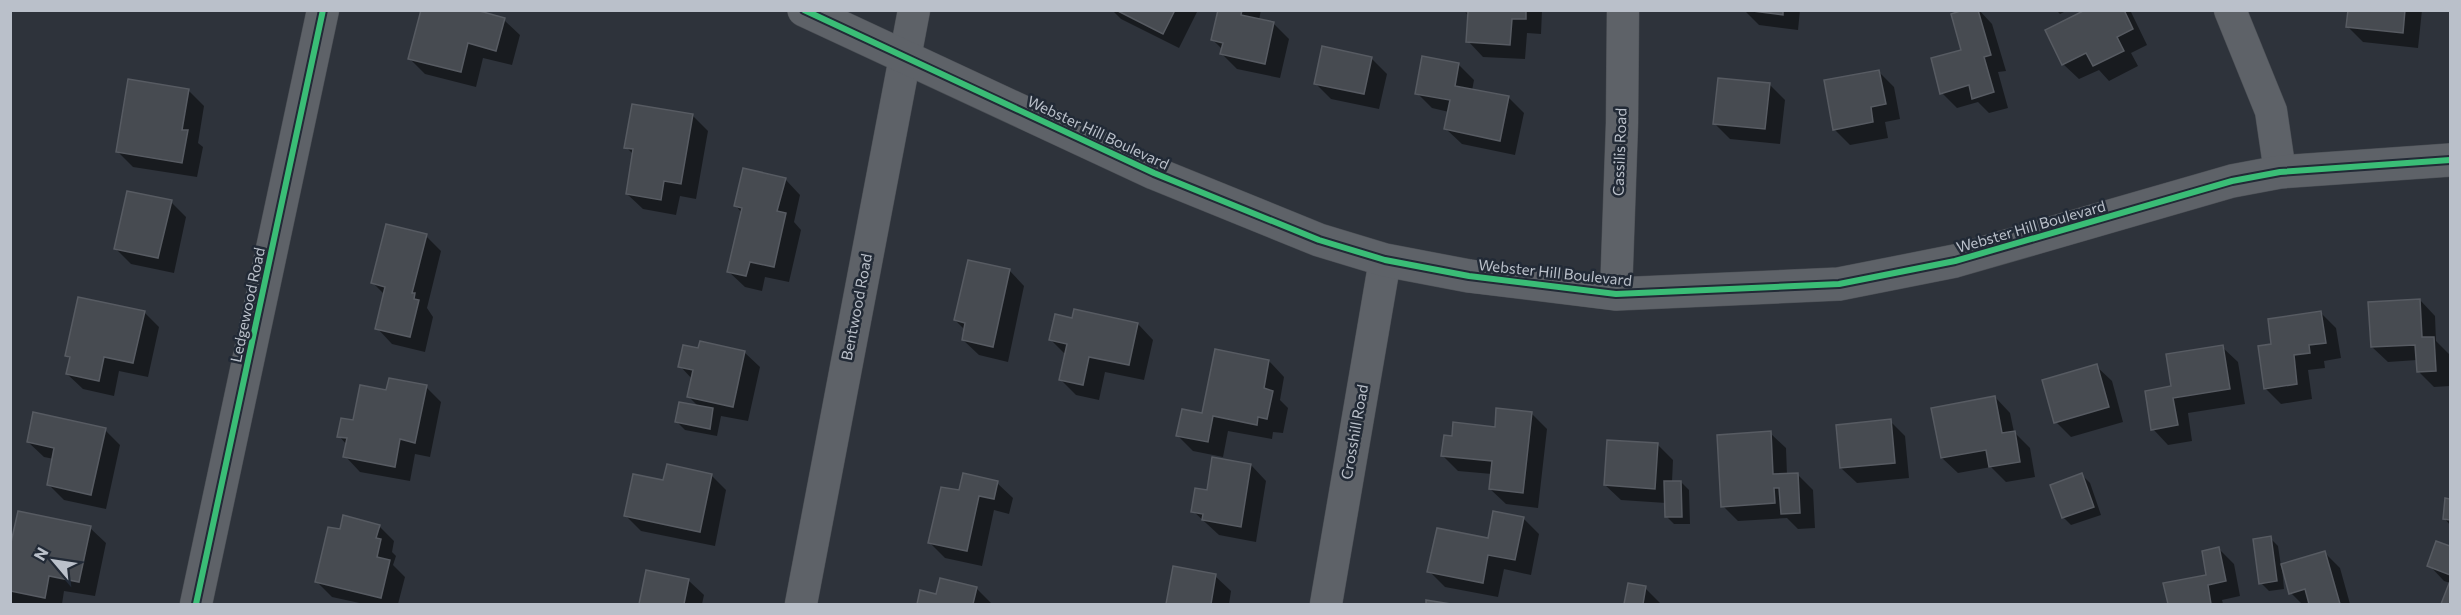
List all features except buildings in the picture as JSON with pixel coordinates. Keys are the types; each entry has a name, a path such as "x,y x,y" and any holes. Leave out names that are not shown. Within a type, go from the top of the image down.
{"street":[{"name":"Ledgewood Road","path":"196,604 323,10"},
{"name":"Webster Hill Boulevard","path":"804,10 1154,173 1319,240 1385,260 1468,276 1616,294 1839,284 1955,261 2232,182 2280,172 2451,160"},
{"name":"Bentwood Road","path":"801,604 914,10"},
{"name":"Cassilis Road","path":"1616,294 1623,10"},
{"path":"2230,10 2271,111 2280,172"},
{"name":"Crosshill Road","path":"1326,604 1385,260"}],"cycle path":[{"path":"196,604 323,10"},
{"path":"804,10 1154,173 1319,240 1385,260 1469,276 1616,294 1839,284 1955,261 2232,181 2280,172 2450,160"}]}
